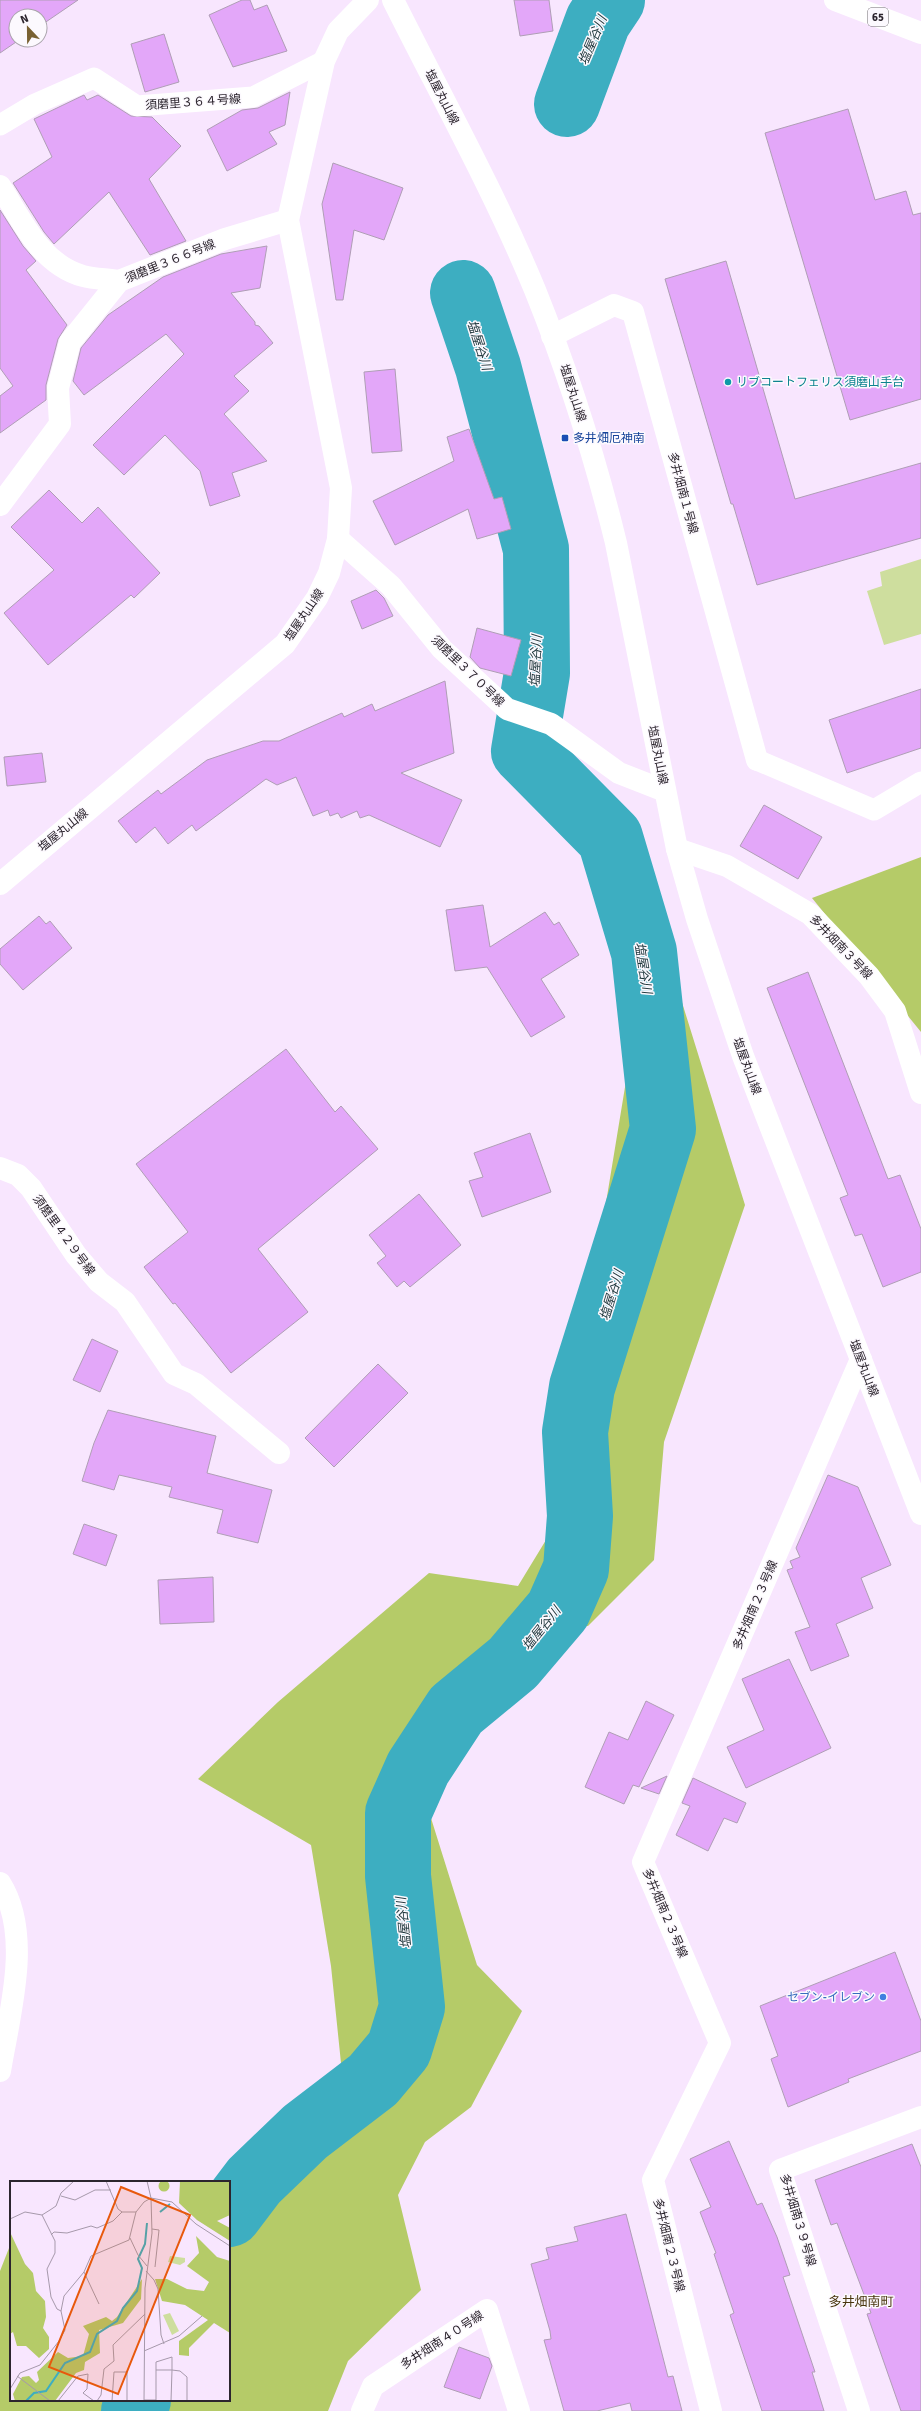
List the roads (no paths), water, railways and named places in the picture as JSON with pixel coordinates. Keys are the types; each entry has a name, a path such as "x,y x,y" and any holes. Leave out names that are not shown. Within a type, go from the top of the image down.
{"street":[{"name":"塩屋丸山線","path":"0,884 285,644 317,598 329,573 338,539 341,488 288,220 324,61 338,31 368,0"},
{"name":"塩屋丸山線","path":"393,0 507,228 534,289 570,382 607,503 664,791 677,849 697,919 743,1056 921,1514"},
{"name":"65","path":"835,0 921,33"},
{"path":"0,186 34,241 57,264 82,276 119,281"},
{"name":"須磨里３６６号線","path":"0,506 60,424 58,388 70,342 119,281 225,239 288,220"},
{"name":"多井畑南１号線","path":"552,336 614,305 633,312 757,760"},
{"name":"須磨里３７０号線","path":"338,539 391,586 442,649 507,709 551,724 619,773 664,791"},
{"name":"多井畑南３号線","path":"677,849 727,866 810,914 869,976 895,1011 921,1093"},
{"name":"須磨里４２９号線","path":"0,1168 18,1175 31,1188 76,1255 99,1282 125,1302 174,1374 196,1384 279,1453"},
{"name":"多井畑南２３号線","path":"711,2411 653,2180 720,2043 643,1862 861,1359"},
{"path":"0,1883 13,1913 17,1939 16,1971 0,2071"},
{"name":"多井畑南３９号線","path":"859,2411 780,2170 921,2117"},
{"name":"多井畑南４０号線","path":"362,2411 373,2386 487,2310 519,2411"}],"lane":[{"name":"須磨里３６４号線","path":"0,125 35,104 94,78 137,106 254,98 324,61"},
{"path":"757,760 874,810 921,782"}],"waterway":[{"name":"塩屋谷川","path":"567,104 598,21 612,0"},
{"name":"塩屋谷川","path":"230,2213 254,2181 305,2132 373,2080 399,2049 412,2007 398,1876 398,1813 418,1768 456,1710 513,1663 558,1610 576,1569 580,1516 575,1432 582,1387 663,1129 644,952 610,838 524,751 537,673 536,549 488,367 463,293"},
{"name":"塩屋谷川","path":"134,2411 138,2401"}],"place":[{"name":"リブコートフェリス須磨山手台","path":"728,382"},
{"name":"多井畑厄神南","path":"565,438"},
{"name":"セブン-イレブン","path":"883,1997"}],"district":[{"name":"多井畑南町","path":"861,2301"}]}
